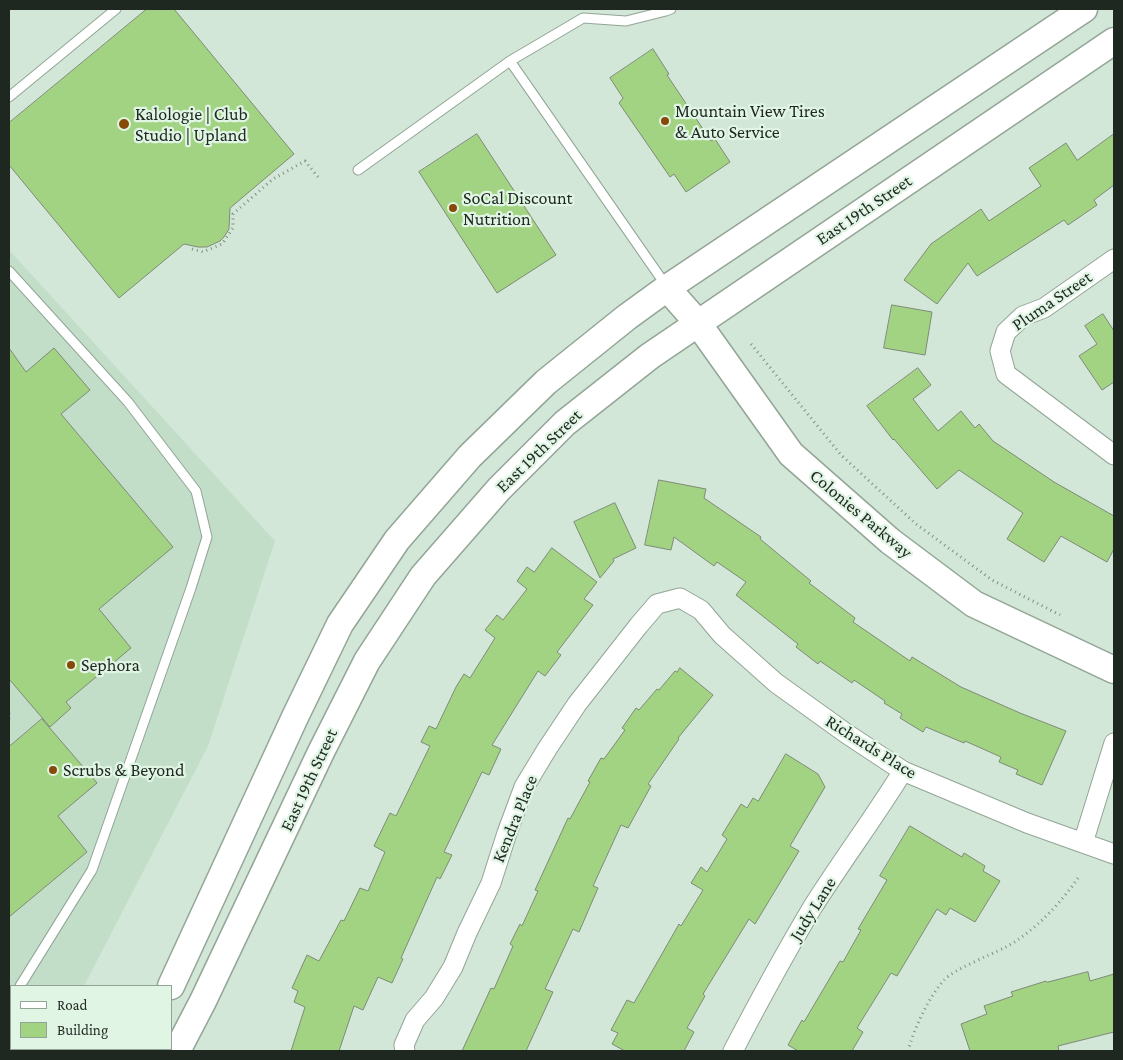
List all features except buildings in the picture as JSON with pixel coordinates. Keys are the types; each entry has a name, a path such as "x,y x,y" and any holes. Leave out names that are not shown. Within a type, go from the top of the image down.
{"main road":[{"path":"171,985 290,726 340,624 397,540 470,456 546,382 627,317 667,288 1084,9"},
{"name":"East 19th Street","path":"177,1051 220,967 321,752 367,661 423,576 499,489 565,423 650,356 697,322 1114,41"},
{"name":"Colonies Parkway","path":"667,288 697,322 791,454 890,541 974,604 1114,670"}],"street":[{"name":"Pluma Street","path":"1114,260 1044,308 1023,316 1006,332 1000,351 1006,374 1114,455"},
{"name":"Richards Place","path":"657,604 680,598 701,610 722,635 776,683 903,771 992,809 1114,854"},
{"name":"Kendra Place","path":"405,1051 404,1044 416,1020 434,998 453,967 491,883 524,787 577,704 657,604"},
{"path":"1083,843 1114,743"},
{"name":"Judy Lane","path":"733,1051 772,977 813,908 903,771"}],"lane":[{"path":"9,97 116,9"},
{"path":"358,170 510,61 582,13 626,21 670,9"},
{"path":"510,61 667,288"},
{"path":"9,271 128,402 196,491 207,538 92,870 21,985"}],"path":[{"path":"192,249 203,252 221,243 233,228 233,214 273,179 305,161 318,177"},
{"path":"751,344 842,455 916,524 992,580 1061,616"},
{"path":"9,713 9,719"},
{"path":"908,1051 922,1015 944,979 1006,947 1036,925 1062,901 1078,878"}],"shaded area":[{"path":"9,250 275,541 208,746 85,985 10,985 10,1050 51,1050 9,1051"}],"place":[{"name":"Mountain View Tires & Auto Service","path":"665,121"},
{"name":"Kalologie | Club Studio | Upland","path":"124,124"},
{"name":"SoCal Discount Nutrition","path":"453,208"},
{"name":"Sephora","path":"71,665"},
{"name":"Scrubs & Beyond","path":"53,770"}]}
